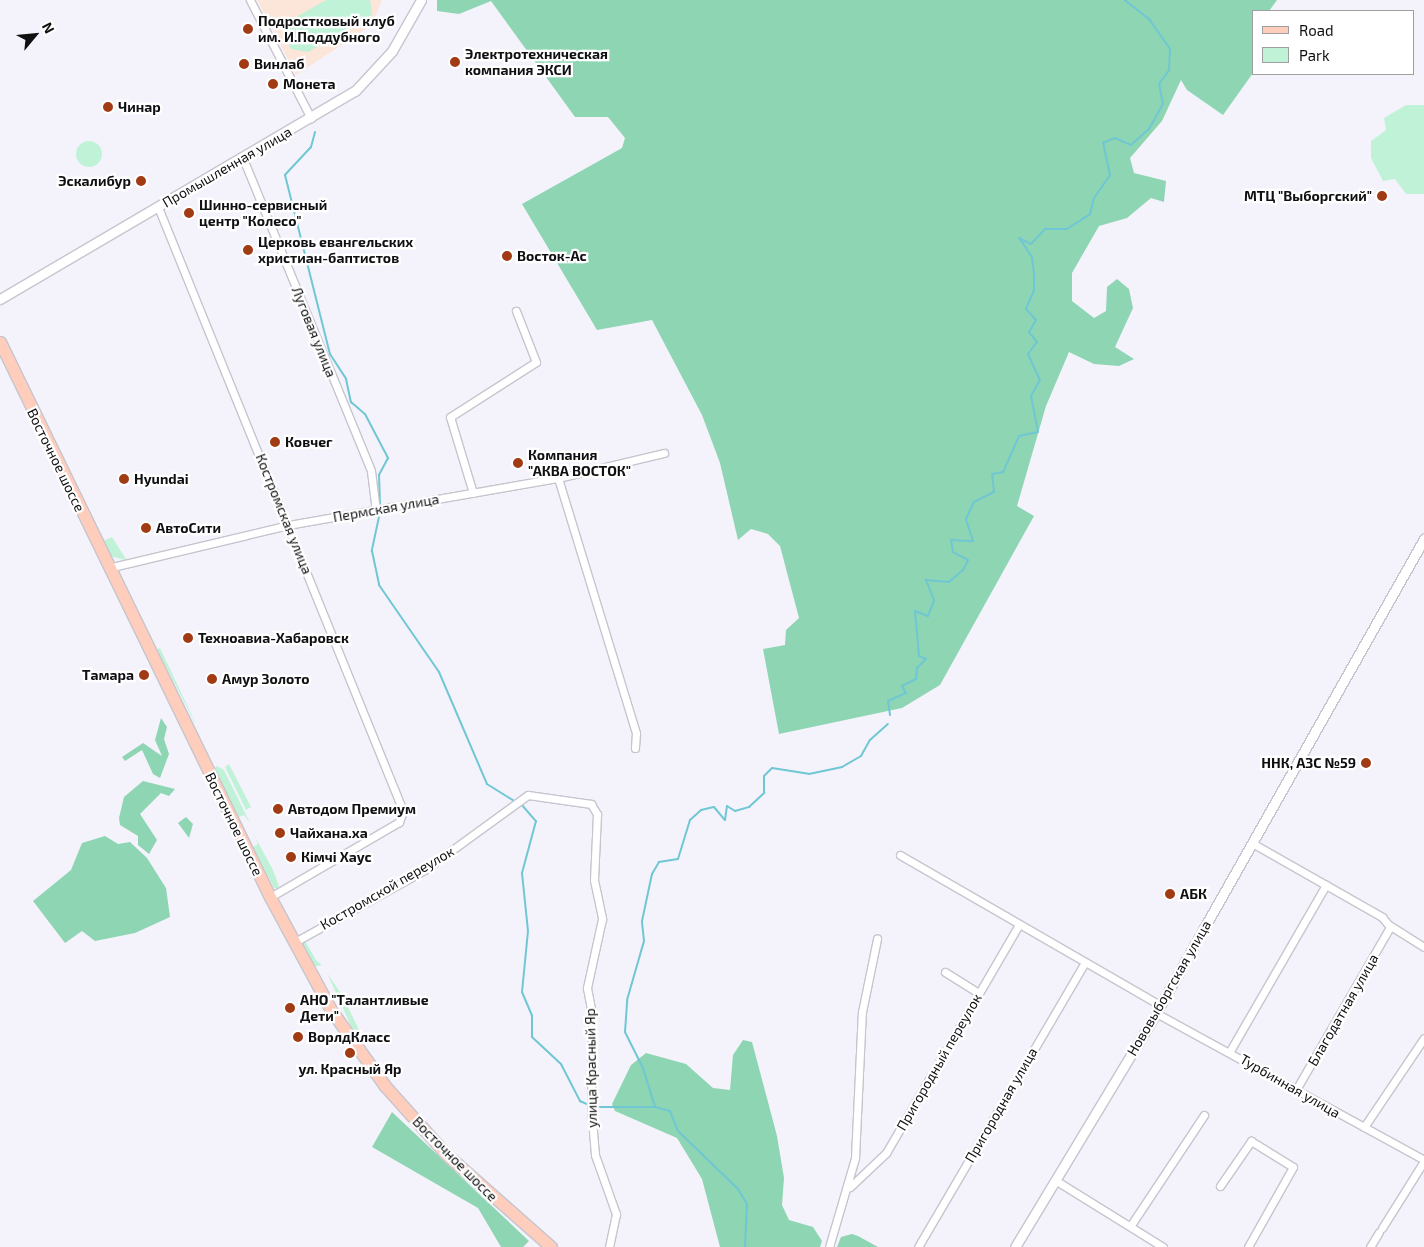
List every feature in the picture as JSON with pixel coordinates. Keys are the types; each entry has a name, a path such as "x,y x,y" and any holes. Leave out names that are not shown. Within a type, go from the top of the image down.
{"main road":[{"name":"Восточное шоссе","path":"0,342 108,568 270,897 293,942 347,1036 384,1086 446,1154 551,1247"}],"street":[{"path":"250,0 311,118"},
{"name":"Промышленная улица","path":"0,299 242,156 311,118 369,78 392,51 421,0"},
{"name":"Луговая улица","path":"242,156 371,471 376,511"},
{"name":"Костромская улица","path":"158,207 403,812 399,822 270,897"},
{"path":"473,493 450,417 536,362 516,311"},
{"name":"Пермская улица","path":"108,568 288,525 558,478 664,453"},
{"path":"558,478 636,733 635,748"},
{"name":"Нововыборгская улица","path":"1015,1247 1158,1009 1424,539"},
{"name":"Костромской переулок","path":"293,942 426,869 528,795"},
{"name":"улица Красный Яр","path":"528,795 587,801 597,814 594,880 601,932 587,988 592,1014 593,1145 616,1214 610,1247"},
{"path":"1252,844 1326,885 1389,927 1424,947"},
{"name":"Турбинная улица","path":"900,855 1230,1052 1424,1161"},
{"path":"1230,1052 1326,885"},
{"name":"Пригородный переулок","path":"850,1187 879,1163 1018,926"},
{"name":"Благодатная улица","path":"1296,1090 1389,927"},
{"path":"828,1247 850,1187 857,1144 862,1012 877,939"},
{"name":"Пригородная улица","path":"918,1247 1084,964"},
{"path":"945,972 979,993"},
{"path":"1364,1127 1424,1038"},
{"path":"1131,1226 1204,1115"},
{"path":"1220,1186 1251,1141 1293,1168 1248,1247"},
{"path":"1370,1247 1424,1161"},
{"path":"1055,1180 1163,1247"}],"shaded area":[{"path":"257,0 382,0 372,25 296,75"}],"green space":[{"path":"326,0 370,0 372,15 308,52 291,49 283,34 284,24"},
{"path":"437,0 1277,0 1270,10 1252,10 1252,74 1223,115 1187,90 1181,80 1162,121 1130,158 1134,173 1166,181 1164,202 1151,198 1127,218 1099,226 1072,273 1072,301 1094,318 1106,311 1107,287 1117,279 1129,289 1133,308 1115,347 1134,359 1119,366 1094,364 1069,352 1046,406 1017,506 1034,516 940,685 902,708 779,734 763,649 785,645 786,630 799,618 780,546 768,534 751,529 738,540 720,463 702,415 652,320 597,330 522,204 622,148 625,138 608,117 575,117 491,1 459,14 437,11"},
{"path":"1406,105 1424,105 1424,194 1406,194 1395,179 1383,181 1371,158 1371,141 1386,130 1384,118"},
{"path":"89,141 98,145 102,154 98,163 89,167 80,163 76,154 80,145"},
{"path":"112,537 125,560 110,556 103,541"},
{"path":"160,648 195,722 195,723 157,649"},
{"path":"161,718 167,727 164,739 169,754 160,778 153,774 142,750 125,761 122,757 143,743 162,756 155,740"},
{"path":"229,764 251,807 246,810 225,767"},
{"path":"217,766 224,770 250,823 244,815 239,817 214,768"},
{"path":"143,781 175,789 169,796 161,793 140,814 157,840 149,854 138,845 138,836 120,825 119,818 124,797"},
{"path":"186,817 193,824 189,838 178,823"},
{"path":"253,833 273,870 280,889 274,888 253,847 258,844"},
{"path":"105,836 118,844 130,842 147,858 166,888 170,917 135,933 95,941 82,931 65,943 33,901 71,870 82,843"},
{"path":"305,941 316,960 322,965 313,967 301,944"},
{"path":"327,973 342,995 364,1040 351,1026"},
{"path":"743,1040 752,1042 777,1136 784,1178 782,1205 789,1220 813,1227 822,1241 820,1247 720,1247 702,1179 677,1138 615,1111 612,1104 631,1065 646,1053 686,1064 713,1088 730,1090 733,1055"},
{"path":"392,1112 529,1241 523,1247 501,1247 478,1208 372,1147"},
{"path":"852,1234 878,1247 837,1247 841,1237"}],"waterway":[{"path":"890,715 888,701 906,693 902,686 916,679 917,668 926,659 919,656 915,611 928,616 934,600 926,580 949,582 963,570 968,560 953,552 951,540 973,541 966,519 974,502 994,492 992,474 1003,472 1019,436 1038,432 1031,396 1040,380 1028,354 1037,342 1029,332 1036,320 1026,309 1034,290 1034,274 1032,257 1019,238 1031,244 1045,229 1067,229 1090,214 1094,198 1110,175 1103,143 1115,138 1131,145 1149,129 1163,104 1159,84 1169,70 1170,49 1149,19 1125,0"},
{"path":"315,132 311,147 285,175 330,354 346,379 351,402 365,414 388,458 379,475 380,507"},
{"path":"380,512 372,551 379,585 439,672 487,784 514,801"},
{"path":"745,1247 747,1204 738,1189 678,1131 670,1111 655,1107 643,1068 625,1032 627,1000 644,941 642,921 652,874 659,862 678,859 690,820 701,810 714,807 725,820 727,806 735,811 749,807 764,793 764,776 772,768 809,774 842,767 861,756 870,740 888,724"},
{"path":"521,804 536,821 522,873 528,931 522,992 532,1015 532,1037 561,1064 580,1101 589,1105"},
{"path":"593,1107 655,1107"}],"place":[{"name":"Подростковый клуб им. И.Поддубного","path":"248,29"},
{"name":"Электротехническая компания ЭКСИ","path":"455,62"},
{"name":"Винлаб","path":"244,64"},
{"name":"Монета","path":"273,84"},
{"name":"Чинар","path":"108,107"},
{"name":"Эскалибур","path":"141,181"},
{"name":"МТЦ \"Выборгский\"","path":"1382,196"},
{"name":"Шинно-сервисный центр \"Колесо\"","path":"189,213"},
{"name":"Церковь евангельских христиан-баптистов","path":"248,250"},
{"name":"Восток-Ас","path":"507,256"},
{"name":"Ковчег","path":"275,442"},
{"name":"Компания \"АКВА ВОСТОК\"","path":"518,463"},
{"name":"Hyundai","path":"124,479"},
{"name":"АвтоСити","path":"146,528"},
{"name":"Техноавиа-Хабаровск","path":"188,638"},
{"name":"Тамара","path":"144,675"},
{"name":"Амур Золото","path":"212,679"},
{"name":"ННК, АЗС №59","path":"1366,763"},
{"name":"Автодом Премиум","path":"278,809"},
{"name":"Чайхана.ха","path":"280,833"},
{"name":"Кiмчi Хаус","path":"291,857"},
{"name":"АБК","path":"1170,894"},
{"name":"АНО \"Талантливые Дети\"","path":"290,1008"},
{"name":"ВорлдКласс","path":"298,1037"},
{"name":"ул. Красный Яр","path":"350,1053"}]}
